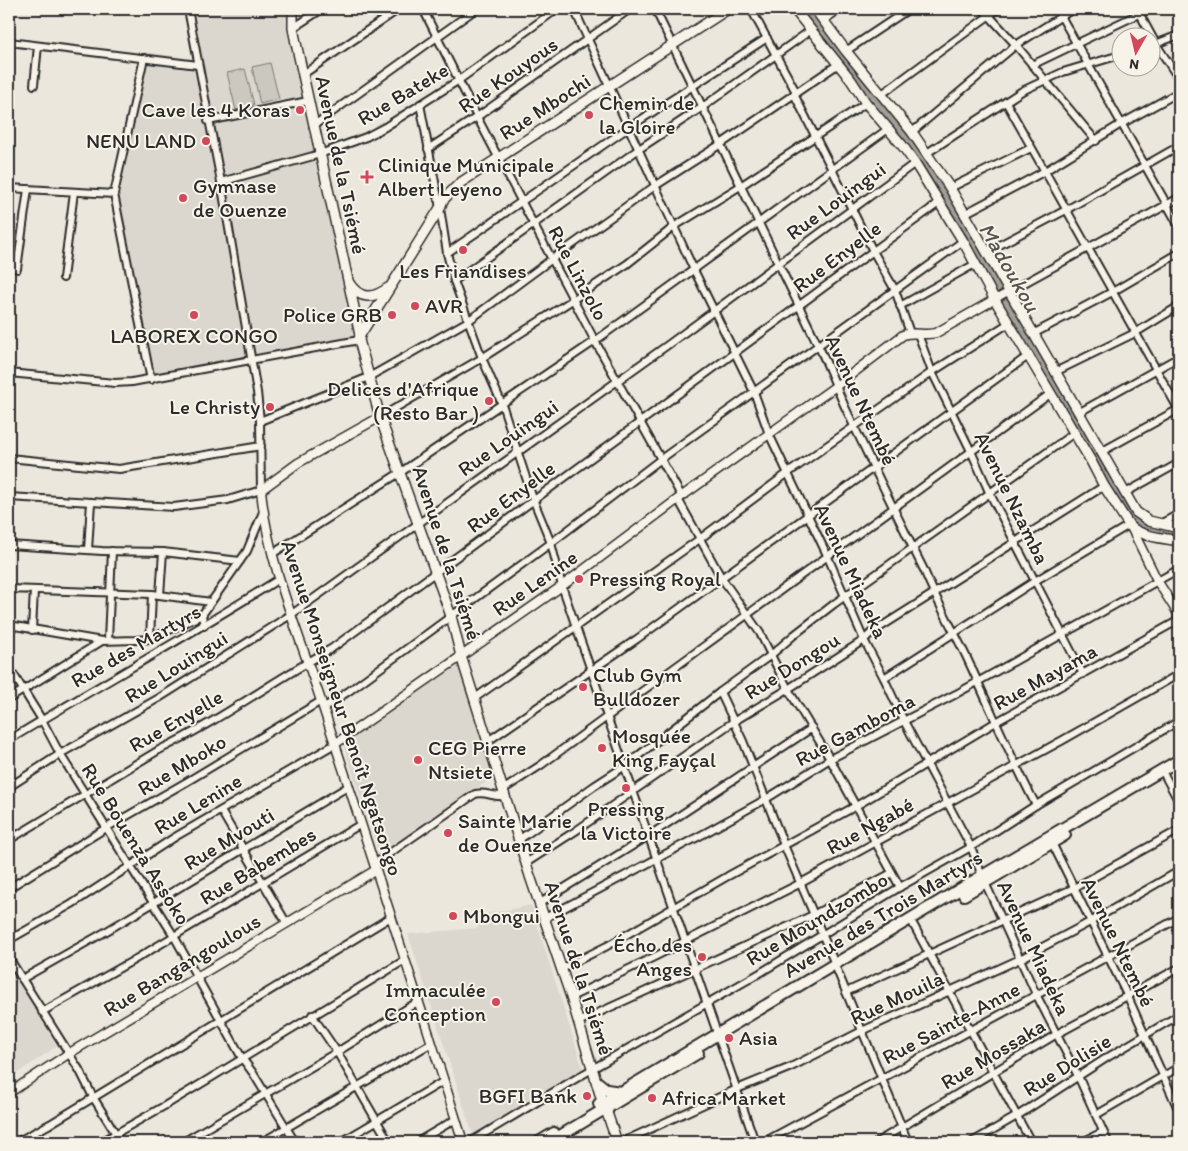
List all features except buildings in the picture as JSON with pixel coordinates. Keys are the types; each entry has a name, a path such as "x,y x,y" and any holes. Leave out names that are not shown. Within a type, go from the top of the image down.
{"main road":[{"name":"Avenue de la Tsiémé","path":"293,9 293,28 302,75 359,337 380,417 401,472 450,616 526,863 617,1142"},
{"name":"Rue Mbochi","path":"359,337 440,208 443,200 460,183 728,9"},
{"path":"794,9 915,164 940,202 1050,394 1092,461 1104,486 1131,527 1147,534 1179,541"},
{"path":"815,9 927,152 950,188 1139,516 1148,522 1179,528"},
{"path":"346,278 355,291 365,296 376,296 392,285"},
{"name":"Avenue des Trois Martyrs","path":"550,1142 604,1106 621,1092 802,988 1179,760"},
{"name":"Avenue des Trois Martyrs","path":"836,967 913,924 984,879 1052,843 1179,767"},
{"name":"Avenue des Trois Martyrs","path":"539,1142 604,1106 718,1037"},
{"path":"596,1082 607,1090 621,1092"}],"street":[{"name":"Avenue Monseigneur Benoît Ngatsongo","path":"188,9 252,359 260,421 263,512 278,580 292,614 349,786 463,1142"},
{"path":"293,28 322,9"},
{"path":"302,75 399,9"},
{"name":"Rue Linzolo","path":"423,9 498,158 522,200 595,341 661,459 721,577 760,632 788,690 830,759 900,887"},
{"path":"313,126 476,9"},
{"name":"Rue Bateke","path":"221,182 320,154 366,137 459,80 557,9"},
{"name":"Avenue Miadeka","path":"574,9 694,270 754,392 769,434 827,555 864,640 971,848 1020,960 1078,1076 1108,1142"},
{"name":"Rue Kouyous","path":"428,149 477,117 630,9"},
{"name":"Avenue Ntembé","path":"655,9 742,185 758,223 914,548 933,593 955,634 1036,805"},
{"name":"Avenue Nzamba","path":"751,9 777,54 815,137 894,290 990,494 1083,674"},
{"path":"824,20 840,9"},
{"path":"846,51 908,9"},
{"path":"982,9 1016,45 1096,141"},
{"path":"882,94 998,9"},
{"path":"1058,9 1179,226"},
{"path":"912,132 1016,45 1073,9"},
{"path":"1032,65 1139,11 1150,9"},
{"path":"1139,11 1146,28"},
{"path":"454,281 639,149 704,106 811,30"},
{"path":"1160,43 1179,36"},
{"path":"447,253 628,128 767,38"},
{"path":"9,42 198,64"},
{"path":"34,85 38,46"},
{"path":"1160,54 1179,79"},
{"path":"144,58 114,194 151,380"},
{"path":"927,152 1022,91 1045,79 1110,58"},
{"path":"260,421 369,377 468,322 552,258 655,186 721,144 837,65"},
{"path":"964,214 1044,171 1121,124 1179,92"},
{"path":"208,121 308,100"},
{"path":"1006,102 1179,409 1101,452"},
{"path":"9,497 174,507 228,500 261,490 298,463 482,358 627,264 675,226 742,185 866,103"},
{"path":"420,104 447,253 454,281 482,358 502,404 517,452 551,544 562,586 755,1142"},
{"path":"272,554 401,472 595,341 831,168 888,129"},
{"path":"986,252 1066,210 1144,164 1179,146"},
{"path":"950,188 1031,148"},
{"name":"Rue Louingui","path":"9,788 60,754 159,698 292,614 915,164"},
{"path":"9,188 114,194"},
{"path":"17,268 28,189"},
{"path":"63,278 74,192"},
{"path":"996,299 1179,198"},
{"name":"Rue Enyelle","path":"9,840 331,649 940,202"},
{"name":"Rue Mboko","path":"9,888 106,828 349,690 551,544 661,459 963,241"},
{"path":"1033,334 1114,291 1179,253"},
{"path":"900,306 975,264"},
{"name":"Rue Lenine","path":"9,940 72,904 175,837 335,744 562,586 903,335 927,336 936,333 996,299"},
{"path":"1055,372 1135,333 1179,306"},
{"path":"475,698 701,538 788,473 932,372 1009,323"},
{"path":"9,373 115,383 151,380 359,337"},
{"path":"488,741 591,670 1028,356"},
{"path":"1078,413 1179,357"},
{"path":"375,867 475,794 483,793 495,797 505,793 541,764 1050,394"},
{"path":"520,839 594,786 626,766 845,597 1074,433"},
{"path":"9,458 119,469 261,446"},
{"path":"1125,493 1179,463"},
{"name":"Rue Dongou","path":"526,863 633,792 733,722 788,690 933,593 1104,486"},
{"path":"88,550 90,502"},
{"path":"9,625 105,640 150,638 202,615 247,551 263,512"},
{"path":"1159,524 1179,514"},
{"path":"884,678 1035,581 1131,527 1158,582 1179,615"},
{"path":"9,545 163,552 240,561"},
{"path":"105,640 112,550"},
{"path":"160,595 163,552"},
{"name":"Rue Gamboma","path":"545,918 766,799 830,759 978,682 1179,570"},
{"name":"Rue des Martyrs","path":"9,740 110,679 204,626 278,580"},
{"path":"9,589 152,594 211,602"},
{"path":"32,630 34,590"},
{"path":"150,638 152,594"},
{"path":"202,615 204,626"},
{"name":"Rue Mayama","path":"561,969 607,946 856,806 996,722 1179,620"},
{"path":"9,699 105,640"},
{"name":"Rue Bouenza Assoko","path":"9,667 42,720 60,754 174,936 242,1058 295,1142"},
{"name":"Rue Ngabé","path":"570,997 801,883 1179,674"},
{"path":"720,692 753,767 908,1142"},
{"name":"Rue Moundzombo","path":"470,1142 592,1069 707,1004 900,887 971,848 1036,805 1179,721"},
{"path":"540,903 650,836 812,728"},
{"path":"1165,776 1179,802"},
{"name":"Rue Mvouti","path":"22,980 349,786"},
{"path":"221,811 286,922"},
{"name":"Rue Babembes","path":"42,1012 174,936 361,824"},
{"path":"846,992 1074,888 1179,830"},
{"name":"Avenue Ntembé","path":"1052,843 1128,997 1179,1111"},
{"name":"Rue Bangangoulous","path":"9,1094 68,1054 375,867"},
{"name":"Rue Mouila","path":"622,1142 1020,960 1179,871"},
{"path":"578,1022 813,915 892,873"},
{"path":"17,1142 391,917"},
{"name":"Rue Sainte-Anne","path":"764,1142 1179,918"},
{"path":"913,924 1031,1142"},
{"path":"9,958 80,1071 93,1097 121,1142"},
{"path":"101,1142 405,960"},
{"name":"Rue Mossaka","path":"877,1142 1057,1034 1179,968"},
{"path":"183,1142 419,1001"},
{"path":"312,1015 389,1142"},
{"name":"Rue Dolisie","path":"972,1142 1108,1057 1179,1016"},
{"path":"262,1142 432,1043"},
{"path":"1096,1115 1179,1067"},
{"path":"342,1142 444,1081"},
{"path":"418,1142 456,1119"},
{"path":"1082,1142 1103,1132"}],"shaded area":[{"path":"183,9 288,9 288,32 357,344 151,383 110,198 145,52 193,59"},
{"path":"270,63 279,99 260,104 252,67"},
{"path":"245,69 254,105 236,110 227,73"},
{"name":"CEG Pierre Ntsiete","path":"459,665 492,778 380,857 343,743"},
{"name":"Immaculée Conception","path":"531,905 583,1069 473,1135 408,934 478,928 477,916"},
{"path":"9,966 57,1046 9,1079"}],"waterway":[{"name":"Madoukou","path":"805,9 899,125 928,165 1130,513 1147,526 1179,534"}],"place":[{"name":"Cave les 4 Koras","path":"300,110"},
{"name":"Chemin de la Gloire","path":"589,115"},
{"name":"NENU LAND","path":"206,141"},
{"name":"Clinique Municipale Albert Leyeno","path":"367,177"},
{"name":"Gymnase de Ouenze","path":"183,198"},
{"name":"Les Friandises","path":"463,250"},
{"name":"AVR","path":"415,306"},
{"name":"LABOREX CONGO","path":"194,315"},
{"name":"Police GRB","path":"392,315"},
{"name":"Delices d'Afrique (Resto Bar )","path":"489,401"},
{"name":"Le Christy","path":"270,407"},
{"name":"Pressing Royal","path":"579,579"},
{"name":"Club Gym Bulldozer","path":"583,687"},
{"name":"Mosquée King Fayçal","path":"602,748"},
{"name":"CEG Pierre Ntsiete","path":"418,760"},
{"name":"Pressing la Victoire","path":"626,788"},
{"name":"Sainte Marie de Ouenze","path":"448,833"},
{"name":"Mbongui","path":"453,916"},
{"name":"Écho des Anges","path":"702,957"},
{"name":"Immaculée Conception","path":"496,1002"},
{"name":"Asia","path":"729,1038"},
{"name":"BGFI Bank","path":"587,1096"},
{"name":"Africa Market","path":"652,1098"}]}
